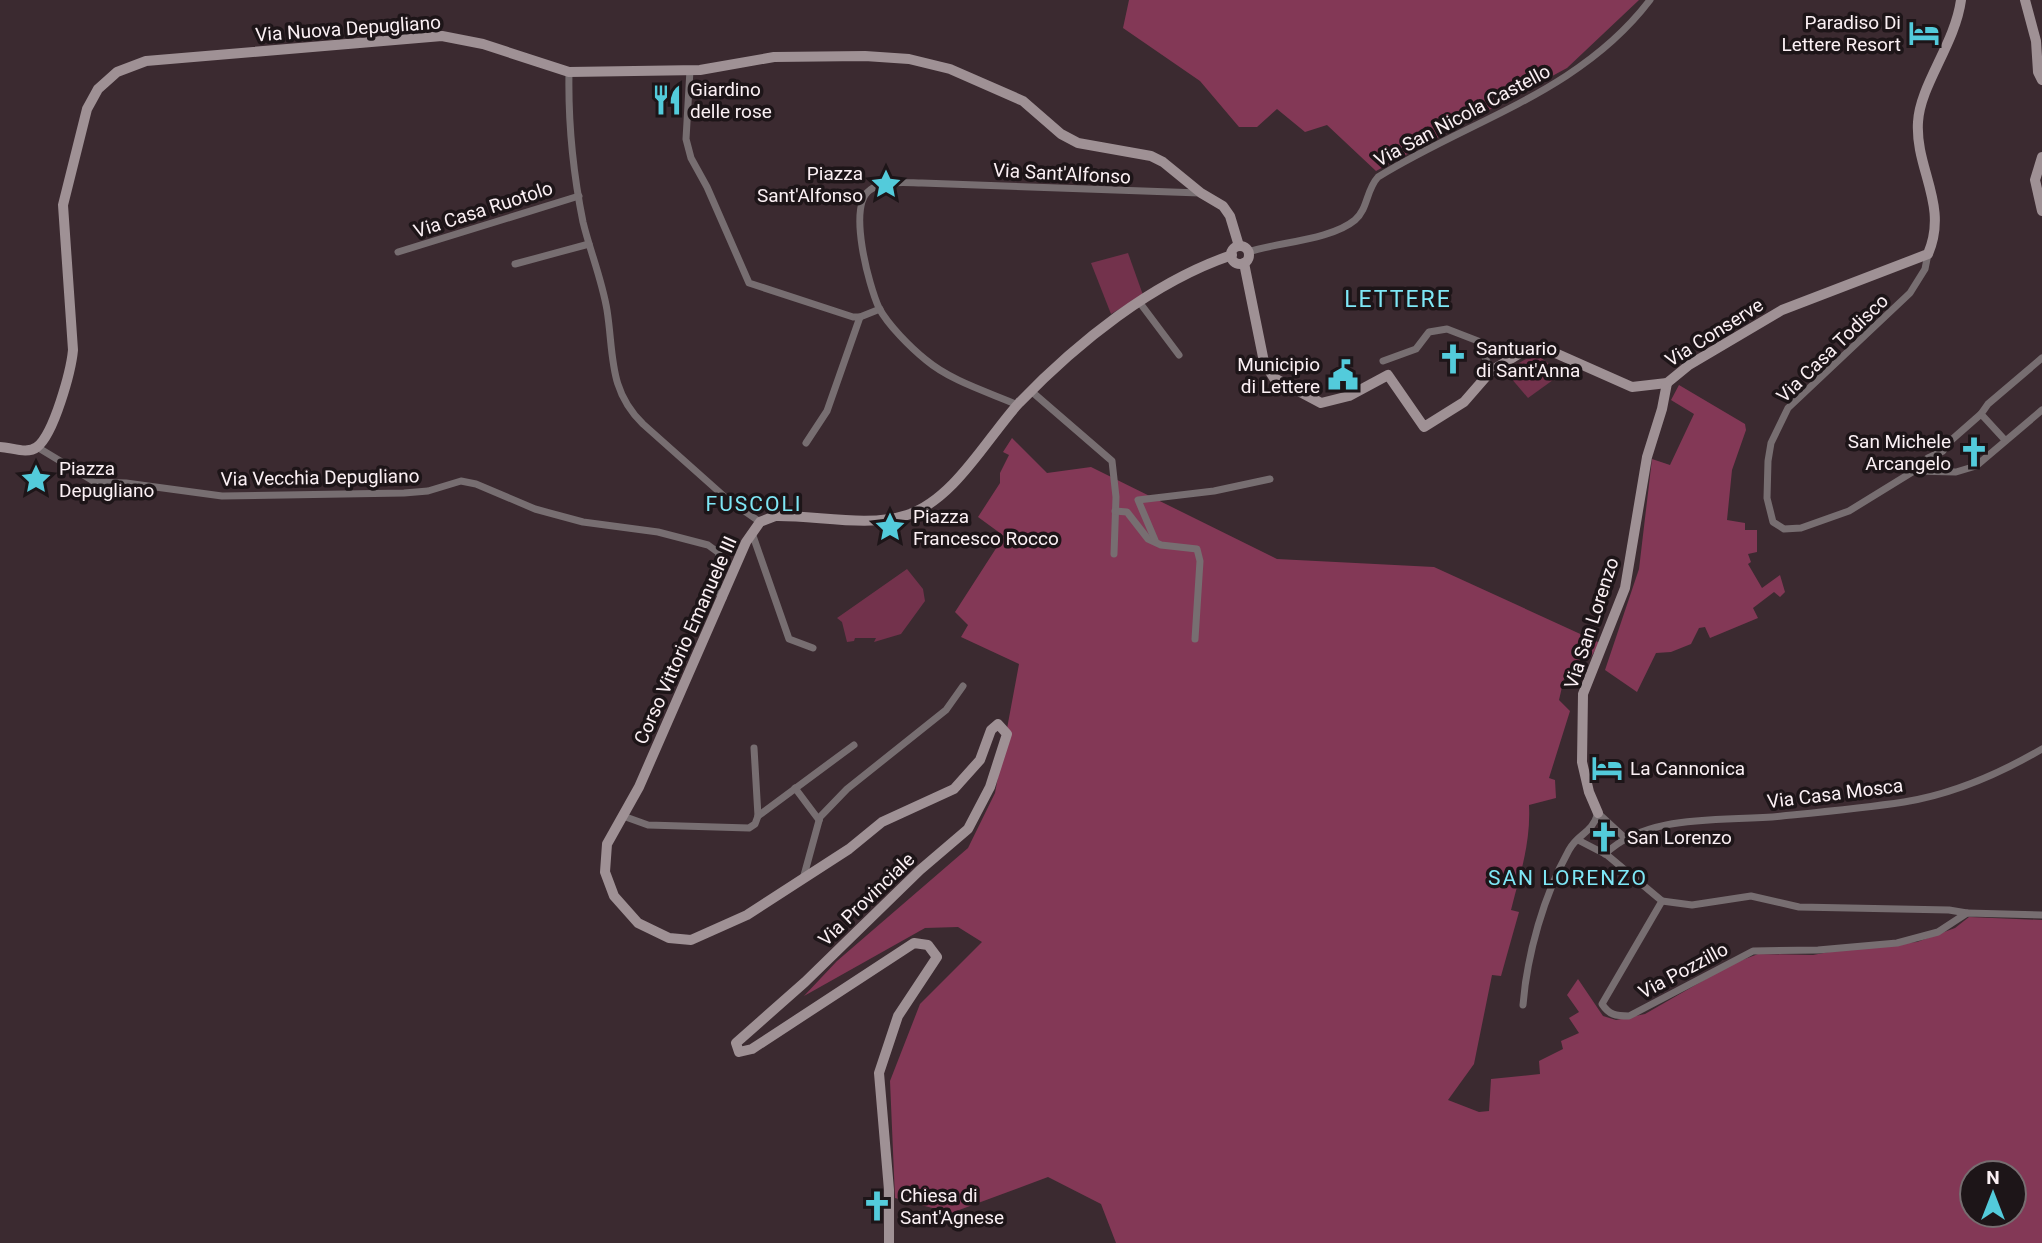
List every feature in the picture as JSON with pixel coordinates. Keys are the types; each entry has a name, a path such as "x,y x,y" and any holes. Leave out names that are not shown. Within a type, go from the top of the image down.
{"street":[{"name":"Via San Nicola Castello","path":"1244,249 1337,231 1355,220 1363,210 1369,186 1378,177 1544,91 1589,63 1650,0"},
{"path":"1928,254 1936,235 1934,197 1918,137 1920,106 1950,42 1961,0"},
{"path":"2025,0 2042,80"},
{"name":"Via Nuova Depugliano","path":"37,447 48,429 71,368 73,350 64,205 87,109 98,89 117,72 146,61 442,36 483,44 569,72 690,70 774,57 864,56 919,61 950,69 1023,101 1061,134 1079,143 1151,156 1223,206 1244,249"},
{"path":"690,70 686,139 691,158 707,187 749,283 860,317 880,309 928,362 1018,405"},
{"name":"Via Casa Ruotolo","path":"569,72 570,145 579,197 607,310 611,364 629,408 726,498 760,522"},
{"path":"2042,158 2035,180 2042,211"},
{"name":"Via Sant'Alfonso","path":"880,309 867,266 859,207 872,188 888,184 922,183 1201,193"},
{"name":"Via Casa Ruotolo","path":"398,252 579,197"},
{"path":"515,264 589,244"},
{"path":"1244,249 1244,263 1234,261 1233,250 1244,249"},
{"name":"Via Conserve","path":"1244,263 1264,362 1274,378 1321,402 1349,396 1388,375 1424,427 1464,402 1491,371 1512,356 1539,349 1632,387 1667,383 1689,365 1773,315 1838,290 1872,273 1928,254"},
{"name":"Via Casa Todisco","path":"1928,254 1925,268 1910,293 1788,408 1771,443 1767,498 1773,522 1784,529 1801,528 1849,511 1914,471 1956,472 1976,466 2004,439"},
{"name":"Corso Vittorio Emanuele III","path":"605,872 607,844 639,788 752,533 760,522 775,516 877,520 908,515 931,502 954,483 1031,391 1116,319 1195,268 1232,255"},
{"path":"1140,303 1180,355"},
{"path":"806,443 827,411 860,317"},
{"path":"1383,361 1423,344 1429,332 1447,329 1478,341 1491,371"},
{"path":"1928,458 1944,451 1948,443 2007,386 2042,358"},
{"name":"Via San Lorenzo","path":"1625,838 1598,813 1589,792 1583,762 1583,694 1625,587 1647,457 1667,383"},
{"path":"1031,391 1112,461 1114,554"},
{"path":"1981,414 2004,439 2042,410"},
{"path":"0,447 26,451 37,447"},
{"name":"Via Vecchia Depugliano","path":"37,447 95,482 126,483 222,495 404,493 428,491 446,483 476,484 535,509 583,522 658,533 708,545 719,553 714,587 724,598"},
{"path":"1195,639 1200,553 1191,546 1161,545 1155,540 1138,500 1200,493 1270,479"},
{"path":"1115,512 1127,512 1149,539 1155,540"},
{"path":"752,533 789,639 813,648"},
{"path":"803,879 819,820 847,789 946,710 964,686"},
{"name":"Via Provinciale","path":"605,872 614,896 638,923 669,938 691,940 747,915 849,849 882,822 954,789 981,760 991,730 998,724 1007,734 990,787 968,830 920,870 805,982 736,1043 739,1052 752,1049 914,943 929,945 937,957 898,1016 879,1073 888,1188 889,1243"},
{"path":"758,816 854,745"},
{"path":"622,816 648,825 748,828 755,824 758,816 754,748"},
{"name":"Via Casa Mosca","path":"1625,838 1680,821 1782,816 1905,802 1986,779 2042,749"},
{"path":"795,789 819,820"},
{"path":"1524,1005 1526,975 1553,887 1568,850 1592,828 1598,813"},
{"path":"1605,854 1625,838"},
{"path":"1578,840 1605,854 1662,901 1692,905 1751,896 1799,907 2042,915"},
{"name":"Via Pozzillo","path":"1662,901 1602,1004 1607,1012 1629,1016 1753,951 1818,950 1897,943 1938,932 1967,913"}],"shaded area":[{"path":"1129,0 1639,0 1567,68 1376,171 1327,125 1305,132 1277,109 1257,127 1239,127 1200,81 1123,28"},
{"path":"1128,253 1143,295 1111,314 1091,263"},
{"path":"1540,357 1548,363 1553,380 1528,398 1505,371 1526,359"},
{"path":"1679,385 1745,424 1746,430 1732,470 1727,520 1745,523 1745,530 1757,530 1757,552 1748,554 1751,562 1748,564 1762,588 1780,575 1785,592 1780,597 1774,592 1753,608 1758,618 1710,638 1705,627 1699,628 1691,644 1671,652 1656,653 1637,692 1605,670 1639,569 1652,459 1670,465 1694,414 1671,400"},
{"path":"1012,438 1047,473 1091,467 1277,559 1434,567 1600,643 1589,660 1581,658 1574,675 1565,674 1559,700 1570,711 1549,778 1555,780 1556,798 1529,805 1527,845 1511,910 1519,912 1501,976 1492,975 1474,1064 1448,1100 1479,1112 1489,1111 1491,1079 1540,1074 1539,1061 1563,1049 1561,1041 1579,1033 1569,1018 1579,1012 1567,995 1578,979 1603,1016 1616,1020 1645,1014 1732,964 1758,954 1813,955 1850,948 1917,942 1955,928 1969,917 2042,920 2042,1243 1116,1243 1101,1204 1048,1177 951,1213 895,1198 890,1081 920,1004 982,942 958,927 925,928 804,996 837,961 968,848 995,793 1019,664 961,637 968,625 955,612 1004,536 978,517 1000,483 1000,473 1009,455 1003,452"},
{"path":"907,569 923,589 925,601 901,634 874,642 876,638 855,638 854,641 847,642 842,622 837,618"}],"place":[{"name":"Paradiso Di Lettere Resort","path":"1924,33"},
{"name":"Giardino delle rose","path":"667,100"},
{"name":"Piazza Sant'Alfonso","path":"886,184"},
{"name":"Santuario di Sant'Anna","path":"1453,359"},
{"name":"Municipio di Lettere","path":"1343,375"},
{"name":"San Michele Arcangelo","path":"1974,452"},
{"name":"Piazza Depugliano","path":"36,479"},
{"name":"Piazza Francesco Rocco","path":"890,527"},
{"name":"La Cannonica","path":"1607,768"},
{"name":"San Lorenzo","path":"1604,837"},
{"name":"Chiesa di Sant'Agnese","path":"877,1206"}],"district":[{"name":"LETTERE","path":"1398,299"},
{"name":"FUSCOLI","path":"754,504"},
{"name":"SAN LORENZO","path":"1568,878"}]}
